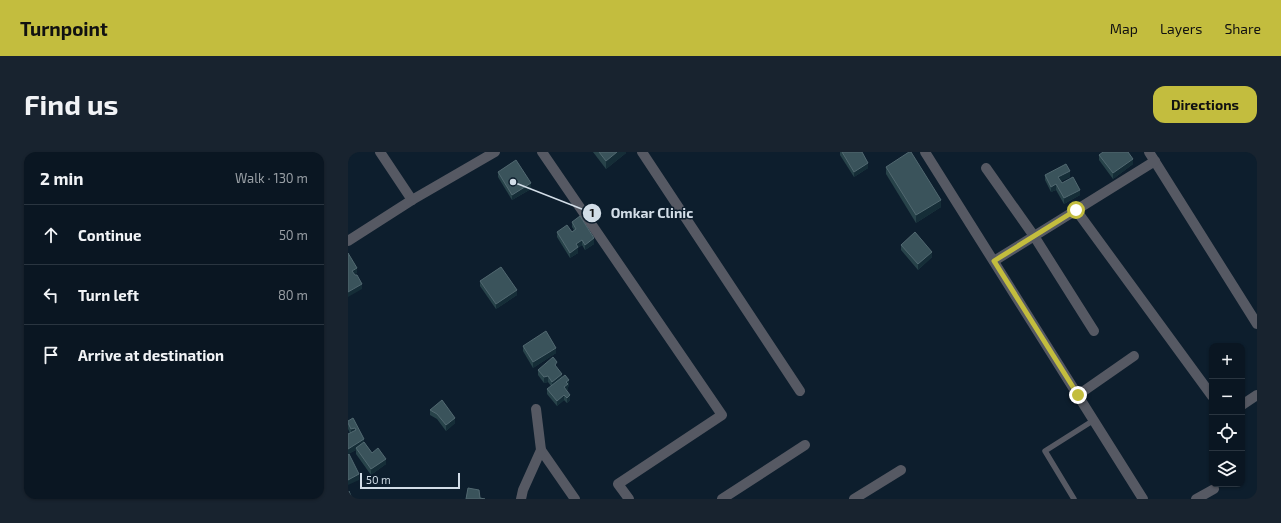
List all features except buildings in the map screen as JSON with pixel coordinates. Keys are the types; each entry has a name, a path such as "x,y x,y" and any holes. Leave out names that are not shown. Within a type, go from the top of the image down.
{"street":[{"path":"380,152 412,200"},
{"path":"348,241 412,200 495,152"},
{"path":"542,152 722,415 618,484 629,499"},
{"path":"642,152 800,391"},
{"path":"925,152 1143,499"},
{"path":"994,261 1076,210 1152,156 1257,324"},
{"path":"986,168 1034,236 1094,331"},
{"path":"1076,210 1209,392"},
{"path":"1078,395 1134,356"},
{"path":"1245,403 1257,395"},
{"path":"536,409 541,450 576,499"},
{"path":"722,499 805,444"},
{"path":"521,499 523,490 541,450"},
{"path":"854,499 901,470"},
{"path":"1196,499 1214,489"}],"lane":[{"path":"1074,499 1045,451 1094,420"}],"place":[{"name":"Omkar Clinic","path":"513,182"}],"route":[{"path":"1076,210 994,261 1078,395"}]}
